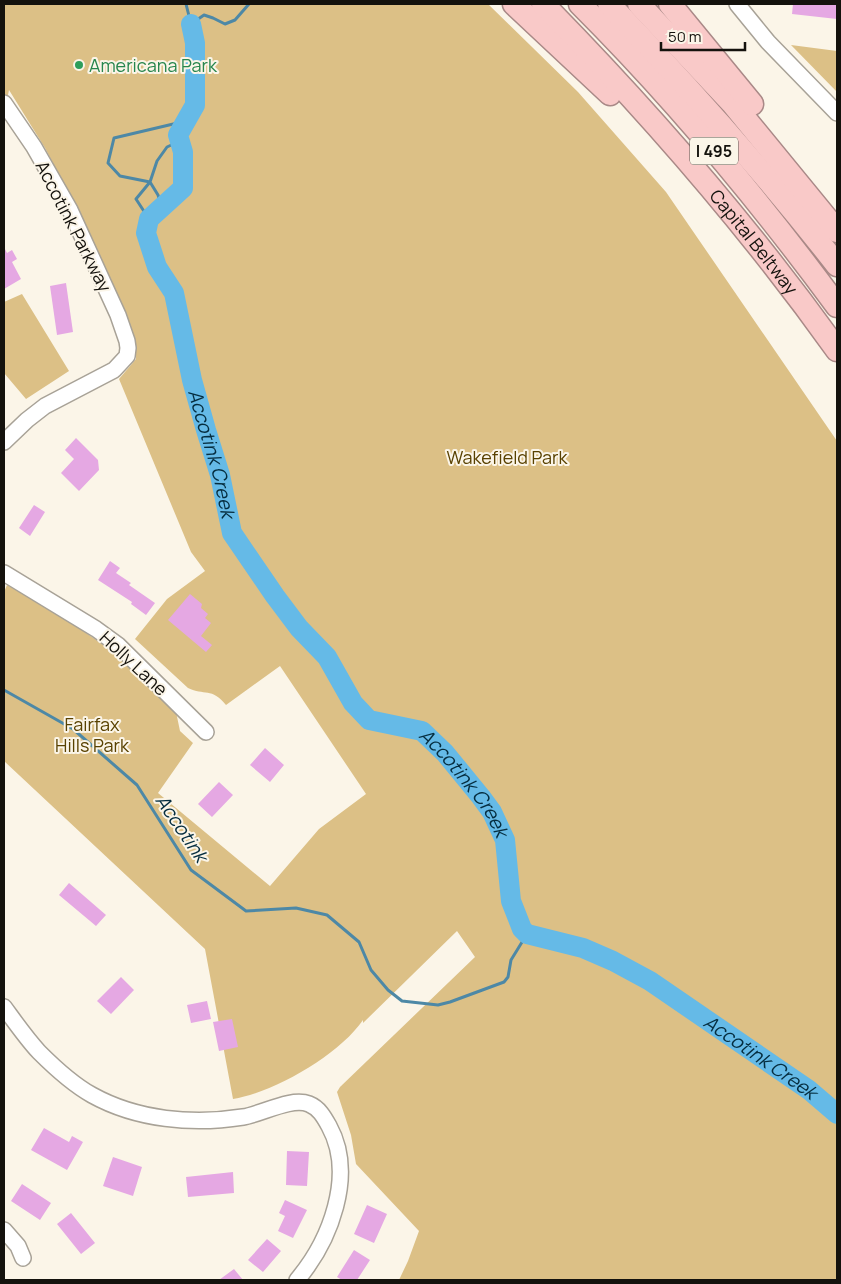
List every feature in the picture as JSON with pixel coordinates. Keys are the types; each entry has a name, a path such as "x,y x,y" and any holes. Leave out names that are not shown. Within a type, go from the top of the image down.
{"highway":[{"path":"514,4 737,218"},
{"name":"Capital Beltway","path":"543,4 632,97 737,218 837,350"},
{"name":"I 495","path":"580,4 690,122 769,218 837,306"},
{"name":"I 495","path":"609,4 688,88 769,181 837,265"},
{"name":"I 495","path":"640,4 733,104 837,231"},
{"path":"670,4 754,108 837,225"}],"street":[{"path":"737,4 768,42 837,113"},
{"name":"Accotink Parkway","path":"4,103 34,147 70,210 118,315 127,341 127,356 114,370 45,406 4,442"},
{"name":"Holly Lane","path":"4,573 96,629 118,645 206,732"},
{"path":"4,1007 38,1051 77,1086 106,1102 130,1110 179,1120 204,1121 254,1115 300,1102 310,1104 317,1109 324,1116 338,1148 340,1163 337,1199 322,1245 310,1265 297,1280"},
{"path":"4,1230 18,1246 23,1258"}],"green space":[{"name":"Wakefield Park","path":"4,4 488,4 578,92 666,192 837,441 837,1280 399,1280 419,1231 356,1164 351,1135 337,1092 475,957 457,931 363,1023 363,1020 352,1033 322,1059 268,1089 233,1099 205,949 4,761 4,592 7,585 55,612 114,652 147,679 175,707 180,731 193,743 158,793 270,886 319,829 366,794 280,666 226,705 221,699 212,694 188,688 135,639 167,599 205,571 191,552 119,379 136,359 133,335 80,215 45,148 9,90 6,105 4,103"},
{"path":"791,45 837,51 837,92"},
{"path":"22,294 69,371 26,399 4,373 4,302"}],"building":[{"path":"793,4 837,4 837,19 792,14"},
{"path":"4,247 7,253 12,250 17,259 12,262 21,279 4,289"},
{"path":"66,283 73,332 57,335 50,286"},
{"path":"76,438 98,460 99,470 79,491 61,473 74,459 65,450"},
{"path":"34,505 45,512 30,536 19,528"},
{"path":"110,561 120,568 116,573 131,583 129,585 155,603 146,615 131,604 132,602 98,580"},
{"path":"190,594 202,604 201,608 208,614 205,618 211,623 201,636 212,645 206,652 168,620"},
{"path":"265,748 284,765 270,782 250,765"},
{"path":"219,782 233,795 212,817 198,804"},
{"path":"69,883 106,915 96,926 59,895"},
{"path":"121,977 134,990 111,1014 97,1001"},
{"path":"207,1001 211,1019 191,1023 187,1005"},
{"path":"232,1019 238,1047 219,1051 213,1022"},
{"path":"44,1128 69,1142 72,1136 83,1142 67,1170 31,1150"},
{"path":"287,1151 309,1152 307,1186 286,1185"},
{"path":"113,1157 142,1167 133,1196 103,1186"},
{"path":"233,1172 234,1193 188,1197 186,1177"},
{"path":"22,1184 51,1203 40,1220 11,1201"},
{"path":"285,1200 307,1210 293,1238 278,1231 285,1216 279,1213"},
{"path":"367,1205 387,1214 374,1243 354,1234"},
{"path":"71,1213 95,1243 81,1254 57,1224"},
{"path":"267,1239 281,1251 263,1272 248,1260"},
{"path":"354,1250 370,1260 357,1280 342,1280 337,1277"},
{"path":"234,1269 243,1280 219,1280"}],"waterway":[{"path":"186,4 191,24 204,15 225,24 235,20 249,4"},
{"name":"Accotink Creek","path":"191,24 195,43 195,105 178,135 183,152 183,188 149,219 146,233 157,267 174,293 192,380 220,475 232,533 299,628 327,657 353,703 369,720 422,731 445,753 481,797 492,812 505,840 511,901 522,929 527,934 583,948 613,961 650,981 809,1090 837,1114"},
{"name":"Accotink Creek","path":"162,208 158,195 150,182 120,176 108,163 114,138 186,121"},
{"name":"Accotink Creek","path":"149,219 136,199 150,182 157,161 167,147 180,141"},
{"name":"Accotink","path":"4,690 73,729 137,785 191,870 246,911 296,908 327,915 359,942 371,970 388,990 402,1001 438,1005 504,982 508,977 511,960 527,934"}],"place":[{"name":"Americana Park","path":"79,65"}],"park label":[{"name":"Fairfax Hills Park","path":"92,734"}]}
